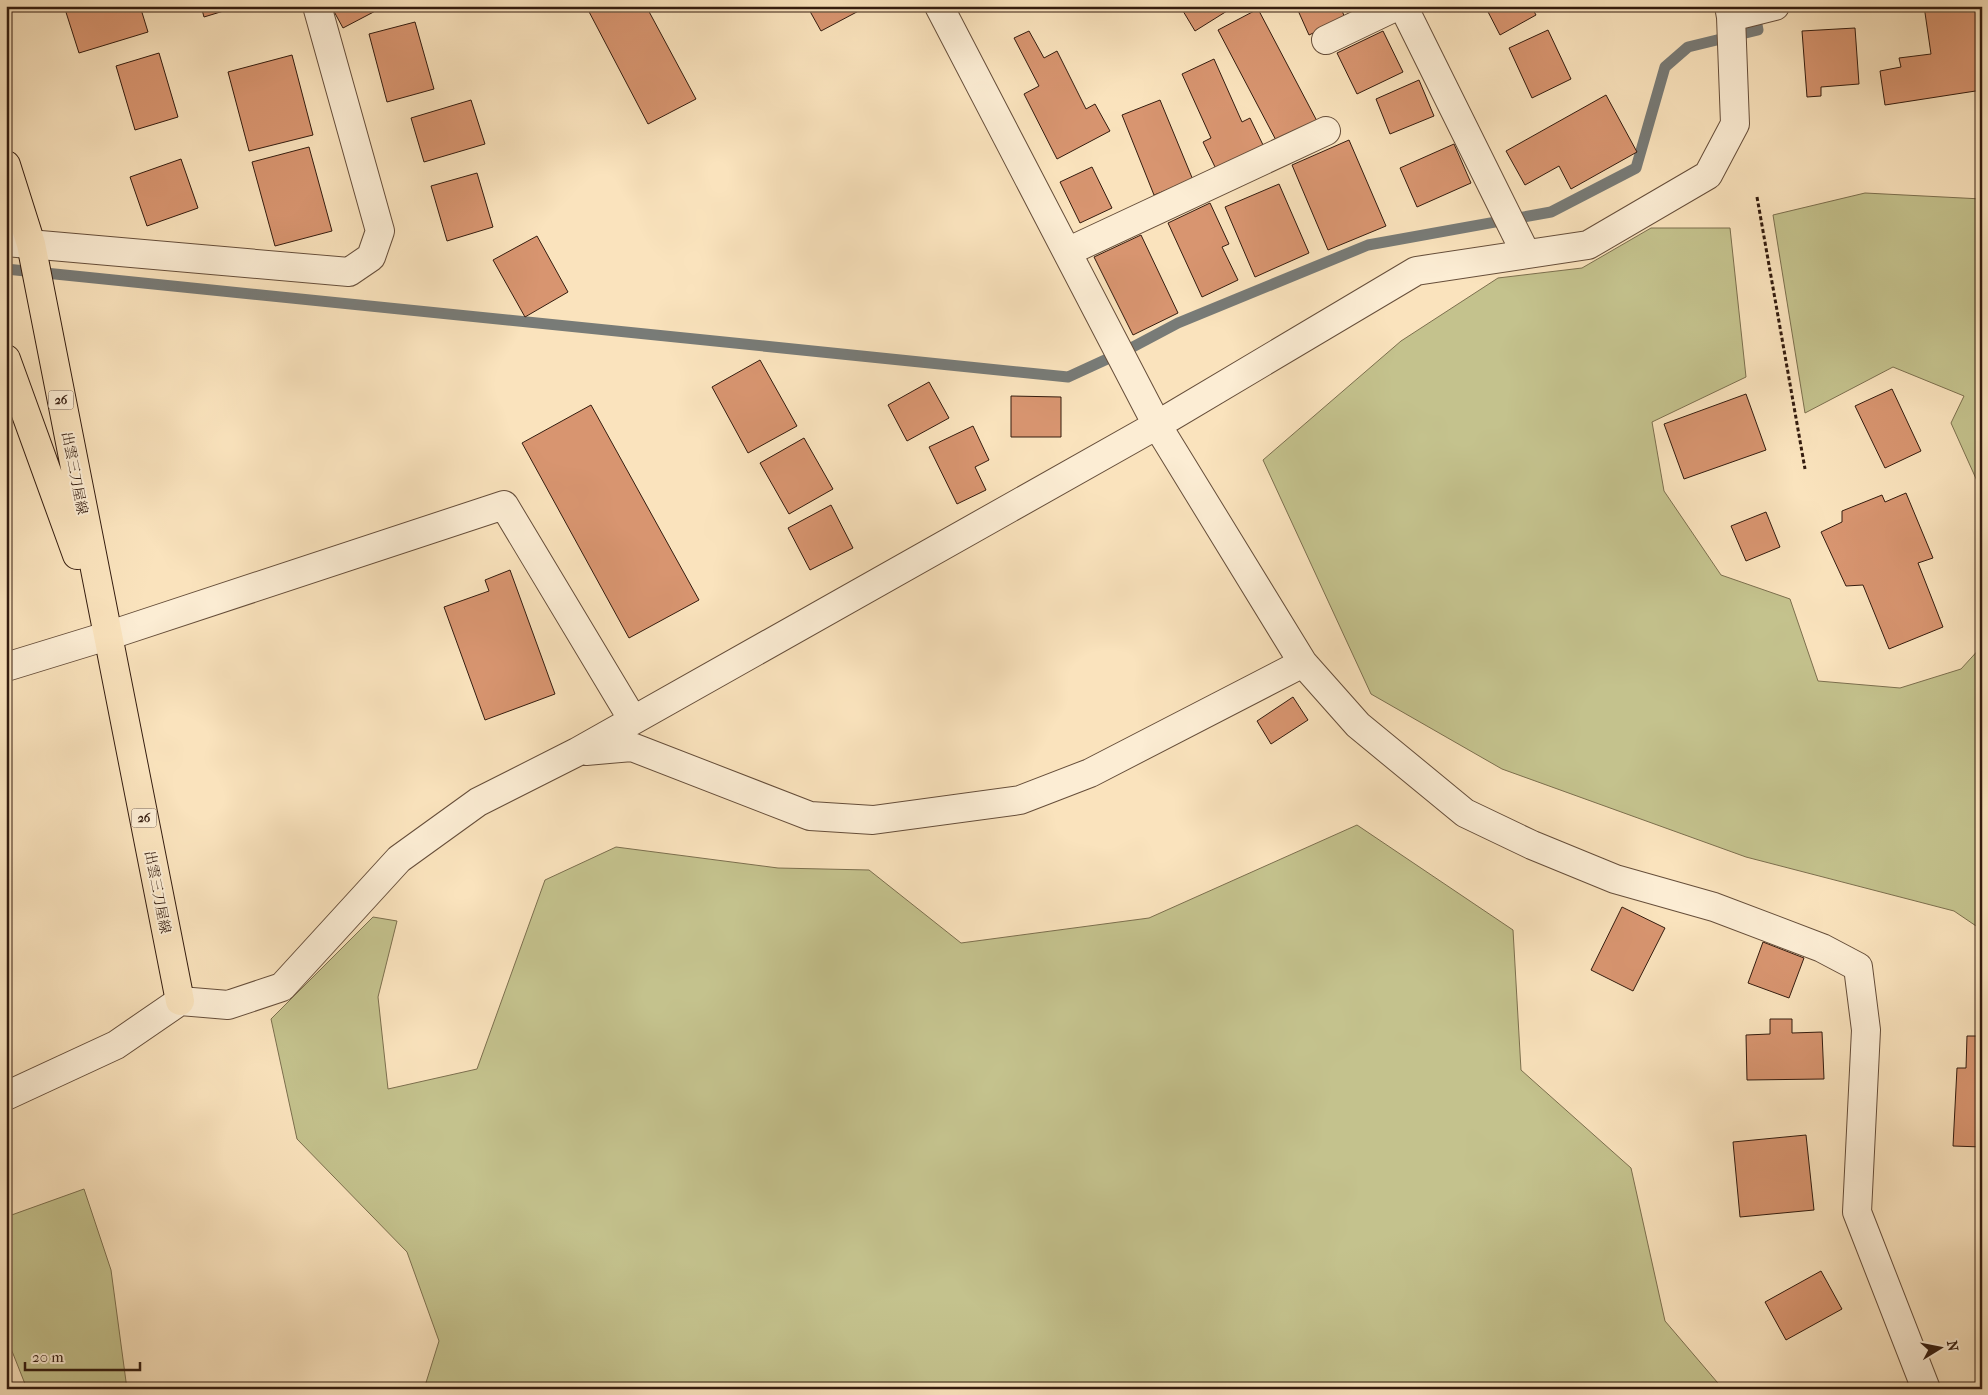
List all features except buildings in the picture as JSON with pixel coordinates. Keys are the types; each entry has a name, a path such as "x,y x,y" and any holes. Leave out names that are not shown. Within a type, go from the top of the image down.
{"main road":[{"name":"出雲三刀屋線","path":"6,165 18,243 107,636 180,1000"},
{"name":"出雲三刀屋線","path":"6,359 107,636"}],"street":[{"path":"18,243 349,272 371,257 380,232 317,6"},
{"path":"939,6 1157,425 1303,663 1358,725 1466,813 1532,845 1615,879 1714,907 1822,948 1858,967 1866,1030 1858,1212 1926,1389"},
{"path":"1326,40 1397,6"},
{"path":"1403,6 1526,254"},
{"path":"6,1096 116,1045 180,1000 228,1005 282,987 399,859 478,802 577,752 1157,425 1416,270 1588,245 1708,175 1735,124 1730,12 1775,6"},
{"path":"1067,252 1326,131"},
{"path":"6,667 107,636 504,505 633,720"},
{"path":"577,752 632,747 810,816 873,820 1020,800 1090,772 1303,663"}],"path":[{"path":"1757,196 1805,469"}],"shaded area":[{"path":"1865,193 1982,199 1982,492 1951,423 1964,396 1893,367 1805,413 1773,215"},
{"path":"1651,228 1730,228 1746,377 1652,422 1664,491 1721,575 1790,599 1818,681 1900,688 1961,669 1982,646 1982,930 1954,911 1746,857 1502,769 1371,694 1263,460 1401,341 1498,278 1582,268"},
{"path":"1357,825 1513,930 1521,1070 1631,1168 1665,1321 1723,1389 424,1389 439,1341 407,1252 297,1139 271,1019 373,917 397,921 378,997 388,1089 477,1069 545,880 616,847 778,868 869,870 961,943 1149,918"},
{"path":"84,1189 111,1270 127,1389 27,1389 6,1336 6,1217"}],"waterway":[{"path":"6,269 1068,377 1129,349 1178,323 1368,245 1551,212 1636,168 1665,67 1688,47 1758,30 1754,9"}]}
